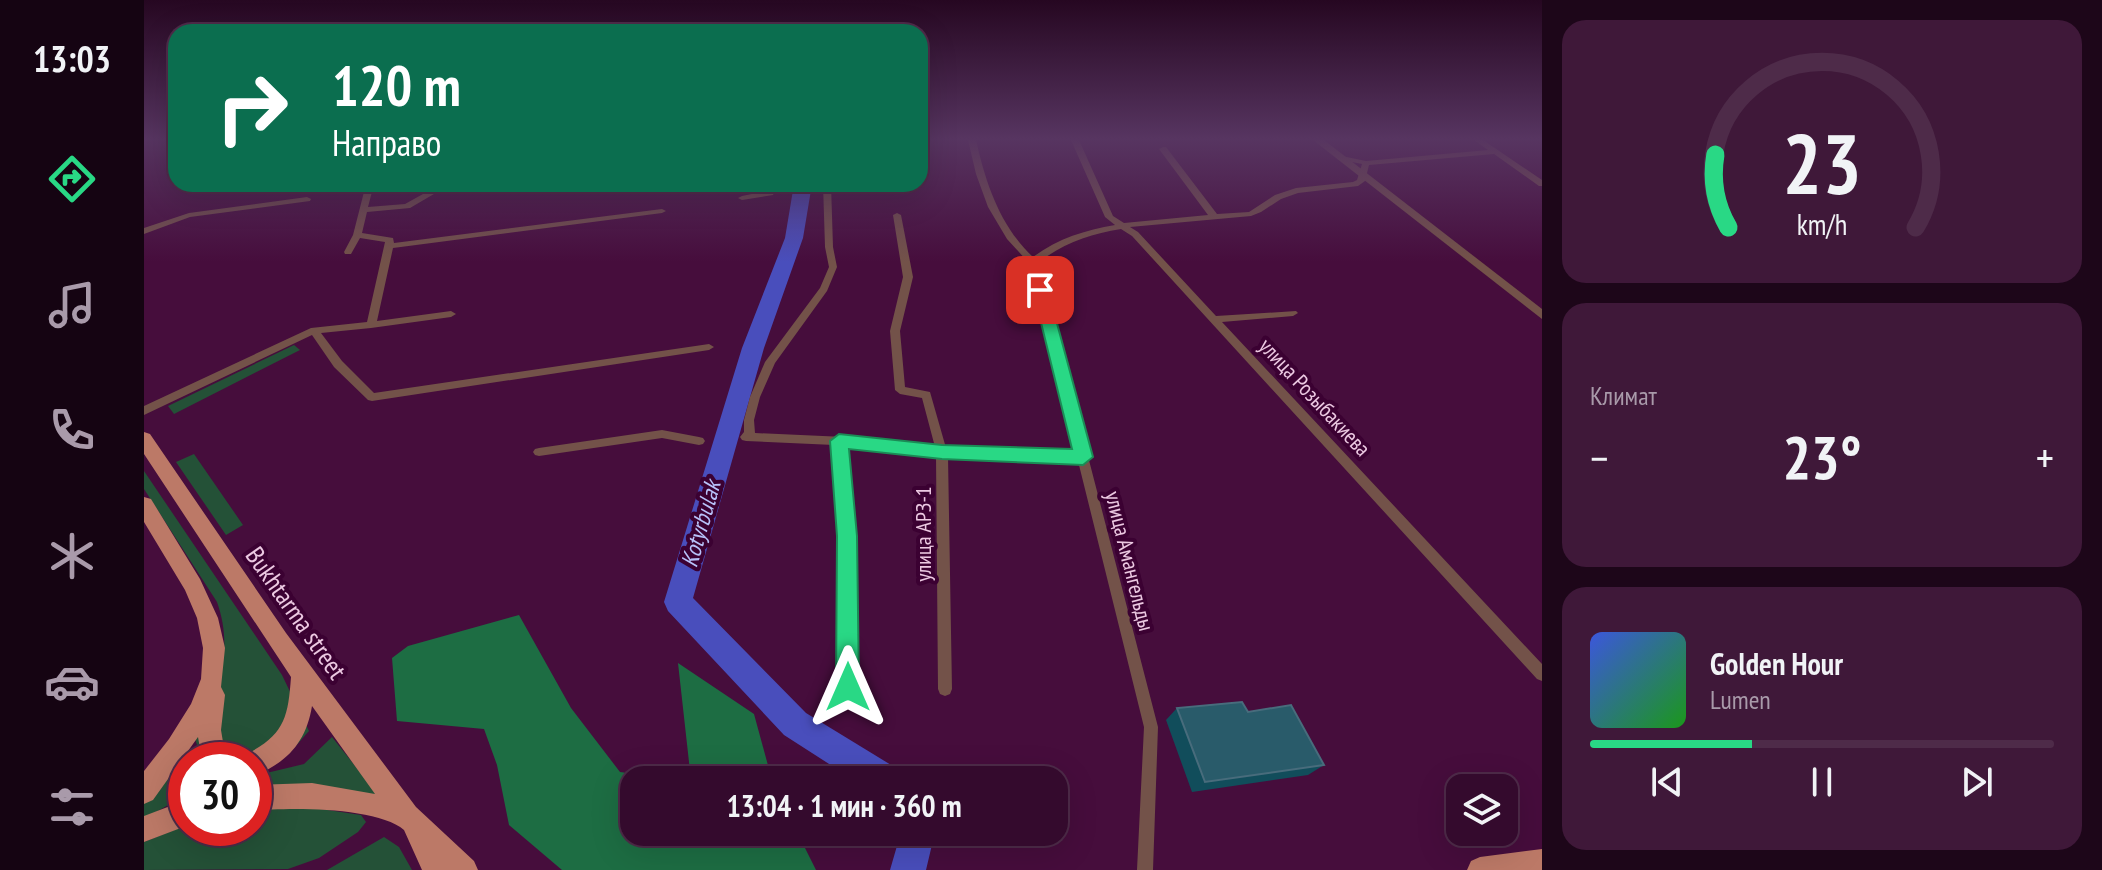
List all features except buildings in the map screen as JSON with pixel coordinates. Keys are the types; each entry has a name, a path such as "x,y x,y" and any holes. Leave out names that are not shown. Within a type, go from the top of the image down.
{"main road":[{"name":"Bukhtarma street","path":"144,439 303,674 407,816"},
{"path":"144,505 205,604 217,664 209,730 211,742"},
{"path":"144,791 200,711 217,664"},
{"path":"272,754 285,746 293,736 301,707 303,674"},
{"path":"272,797 311,795 338,798 407,816 465,870"},
{"path":"407,816 436,870"},
{"path":"144,829 168,820"},
{"path":"1480,870 1542,862"}],"street":[{"name":"улица Амангельды","path":"983,181 1009,237 1033,262 1151,727 1145,870"},
{"name":"улица Розыбакиева","path":"1091,181 1099,200 1118,225 1135,234 1542,674"},
{"path":"1187,181 1215,218"},
{"path":"1033,262 1043,251 1118,225 1251,214 1264,210 1275,198 1299,190 1355,184 1357,181"},
{"path":"1378,181 1542,315"},
{"path":"348,252 357,235 368,192"},
{"path":"363,210 407,206 432,192"},
{"path":"742,198 770,192"},
{"path":"827,192 829,247 833,267 824,289 770,362 755,397 749,420 750,433 746,437 839,441 942,452 1083,457"},
{"path":"144,231 189,215 307,199"},
{"path":"389,246 662,211"},
{"name":"улица АРЗ-1","path":"897,215 908,277 895,331 896,379 900,390 926,395 942,452 945,689"},
{"path":"357,235 390,240 371,325"},
{"path":"1214,319 1293,313"},
{"path":"144,411 314,330 451,314"},
{"path":"314,330 338,364 372,397 709,347"},
{"path":"539,452 662,434 699,441"},
{"path":"839,441 847,536 848,687"}],"green space":[{"path":"294,345 300,350 174,414 168,406"},
{"path":"194,454 243,525 226,535 176,462"},
{"path":"144,471 282,675 309,731 287,753 272,757 272,742 196,742 194,736 221,671 224,655 222,621 217,602 144,489"},
{"path":"519,615 571,708 620,772 620,846 804,846 816,870 562,870 509,825 497,765 484,729 397,721 392,658 408,646"},
{"path":"678,663 754,714 768,766 689,766"},
{"path":"332,737 384,802 272,791 272,772 304,764"},
{"path":"168,773 168,805 144,819 144,803"},
{"path":"301,806 361,815 366,822 358,832 319,858 288,869 144,870 144,842 168,832 168,846 272,846 272,808"},
{"path":"384,837 399,847 412,870 327,870"}],"waterway":[{"name":"Kotyrbulak","path":"802,192 794,238 753,348 678,602 795,724 862,766"},
{"name":"Kotyrbulak","path":"908,870 914,846"}],"route":[{"path":"848,687 847,536 839,441 942,452 1083,457 1040,290"}]}
